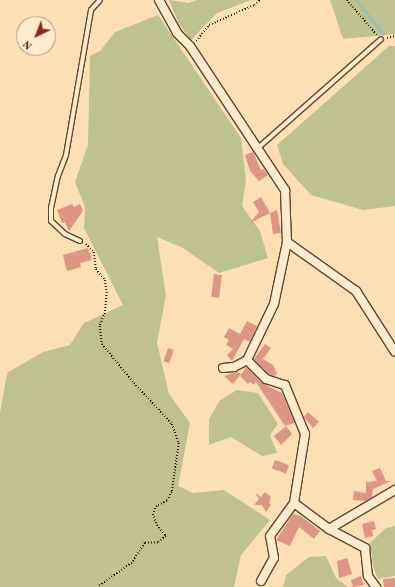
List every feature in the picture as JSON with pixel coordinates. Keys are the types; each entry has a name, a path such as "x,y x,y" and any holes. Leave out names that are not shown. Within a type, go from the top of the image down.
{"street":[{"path":"159,0 178,33 190,46 285,190 287,242 274,304 247,360 234,367 224,368"},
{"path":"287,242 356,291 395,352"},
{"path":"247,360 266,379 285,385 305,434 294,503 270,536 274,558 261,581"},
{"path":"329,529 395,490"},
{"path":"294,503 329,529 365,548 368,576 376,587"}],"lane":[{"path":"80,241 65,234 51,221 51,208 58,176 66,155 91,10 100,0"},
{"path":"258,148 381,39"}],"path":[{"path":"190,46 209,25 254,5 260,0"},
{"path":"347,0 381,39 395,36"},
{"path":"80,241 94,252 96,269 104,280 107,292 105,313 100,326 102,344 134,383 172,424 179,443 172,492 167,501 158,506 153,514 157,525 166,536 158,543 145,543 132,563 98,587"}],"green space":[{"path":"169,0 188,3 197,0 251,0 217,13 191,40 179,24"},
{"path":"330,0 395,0 395,34 343,39"},
{"path":"158,15 241,138 246,180 242,206 260,231 268,258 219,273 183,248 157,237 166,295 157,343 169,394 190,423 178,486 193,493 224,490 270,520 241,555 234,587 0,587 0,413 7,373 43,352 70,345 84,323 123,305 84,228 85,207 75,182 88,145 90,56 100,51 115,32"},
{"path":"389,46 395,46 395,206 363,210 311,195 283,164 277,145"},
{"path":"237,390 258,393 278,424 270,435 277,453 262,456 231,437 209,445 209,419 220,400"},
{"path":"395,526 395,576 378,579 373,566 370,543 386,528"},
{"path":"326,556 336,578 348,587 283,587 286,575 309,557"}],"building":[{"path":"253,152 261,170 264,169 268,175 259,181 250,171 245,155"},
{"path":"261,197 270,213 250,223 259,212 253,202"},
{"path":"72,204 74,207 80,204 83,211 69,231 65,222 62,223 57,210"},
{"path":"277,210 281,233 273,234 270,213"},
{"path":"88,248 92,260 80,263 81,267 67,271 63,255"},
{"path":"214,274 222,275 219,298 211,297"},
{"path":"247,321 257,326 250,342 244,339 232,361 227,355 233,349 226,345 229,340 224,337 229,328 240,334"},
{"path":"265,344 271,348 263,359 273,365 277,373 275,376 269,374 254,359"},
{"path":"168,348 174,350 169,363 164,361"},
{"path":"246,367 262,383 282,393 295,423 285,426 256,382 254,385 250,382 248,384 240,376"},
{"path":"237,372 241,374 233,384 224,376"},
{"path":"308,412 319,422 313,428 304,417"},
{"path":"286,426 292,434 281,445 274,436"},
{"path":"275,460 289,465 286,474 272,468"},
{"path":"380,468 386,481 391,481 373,489 372,497 365,501 353,500 354,491 366,493 366,482 377,481 372,471"},
{"path":"265,492 271,497 269,503 271,505 266,512 262,505 254,505 259,499 255,493 261,497"},
{"path":"293,514 301,516 320,531 314,539 299,527 290,546 276,540"},
{"path":"374,521 376,529 372,530 373,536 365,538 362,524"},
{"path":"347,558 352,574 339,578 337,561"},
{"path":"361,576 364,585 353,587 351,580"},
{"path":"395,578 395,587 384,587 383,579"}],"waterway":[{"path":"356,0 383,33"}]}
